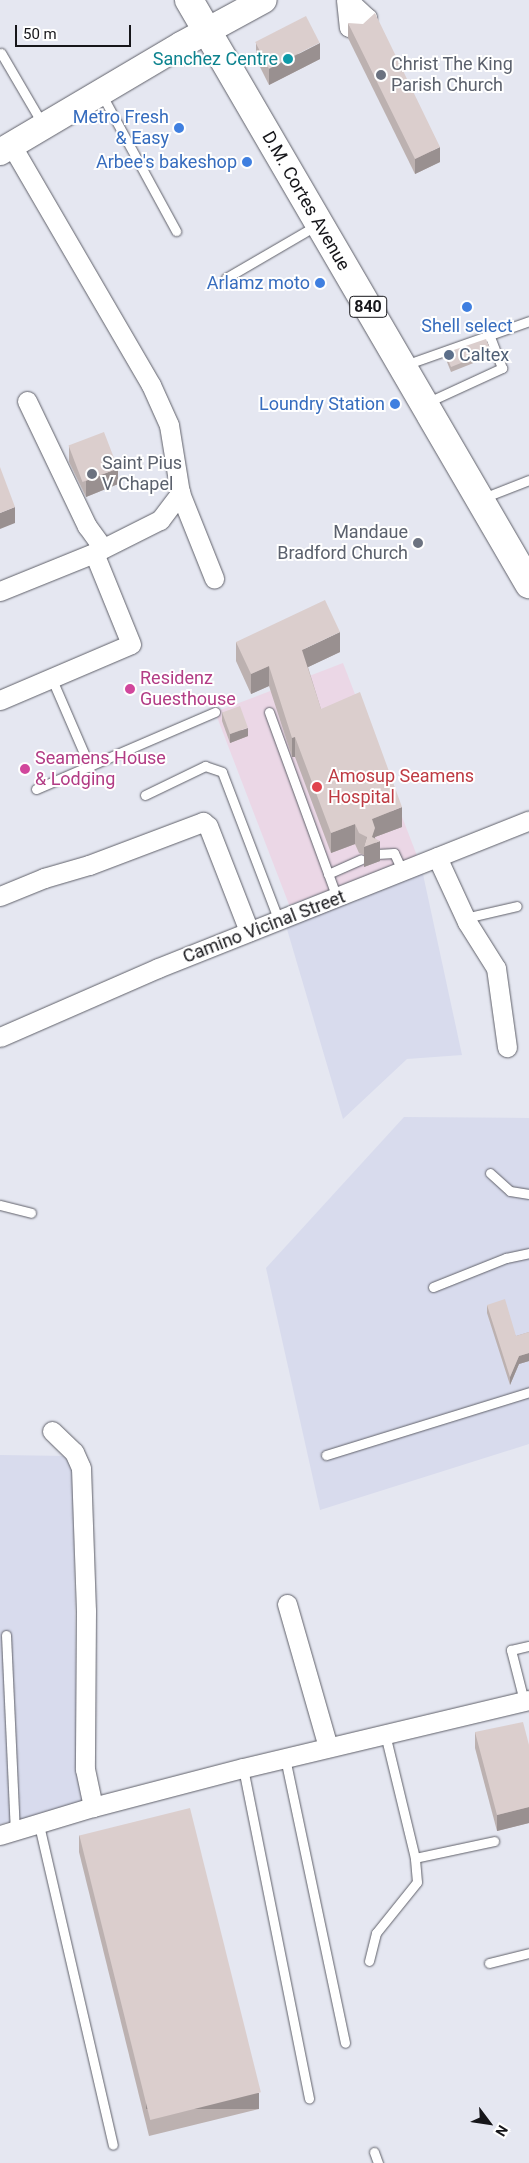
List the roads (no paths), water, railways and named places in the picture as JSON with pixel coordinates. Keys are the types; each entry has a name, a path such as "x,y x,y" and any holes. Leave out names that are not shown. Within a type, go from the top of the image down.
{"highway":[{"name":"D.M. Cortes Avenue","path":"189,0 529,584"}],"street":[{"path":"214,578 180,493 170,425 151,385 6,148 206,30 264,0"},
{"path":"0,700 131,644 98,550 27,402"},
{"path":"0,591 98,550 160,520 180,493"},
{"name":"Camino Vicinal Street","path":"0,1037 249,931 280,921 529,820"},
{"path":"0,896 44,878 89,865 203,822 208,826 249,931"},
{"path":"437,857 465,918 496,968 507,1047"},
{"path":"52,1431 74,1452 80,1468 86,1611 85,1769 93,1807"},
{"path":"287,1604 328,1747"},
{"path":"7,1832 93,1807 243,1768 527,1700"}],"lane":[{"path":"1,53 43,126"},
{"path":"100,92 176,231"},
{"path":"226,278 320,224"},
{"path":"402,366 529,321"},
{"path":"424,404 502,368 489,334"},
{"path":"478,499 529,480"},
{"path":"51,677 90,767"},
{"path":"36,789 215,712"},
{"path":"269,712 337,898"},
{"path":"145,796 205,766 222,772 280,921"},
{"path":"377,854 394,853 403,872"},
{"path":"328,874 361,859"},
{"path":"465,918 517,906"},
{"path":"490,1173 510,1191 529,1194"},
{"path":"0,1205 31,1213"},
{"path":"433,1287 506,1258 529,1254"},
{"path":"326,1456 529,1392"},
{"path":"6,1635 7,1832"},
{"path":"527,1700 511,1650 529,1646"},
{"path":"370,1961 376,1932 417,1882 415,1858 386,1734"},
{"path":"285,1758 345,2043"},
{"path":"243,1768 309,2098"},
{"path":"39,1824 113,2145"},
{"path":"415,1858 494,1841"},
{"path":"489,1963 529,1953"},
{"path":"374,2152 378,2163"}],"place":[{"name":"Sanchez Centre","path":"288,59"},
{"name":"Christ The King Parish Church","path":"381,75"},
{"name":"Metro Fresh & Easy","path":"179,128"},
{"name":"Arbee's bakeshop","path":"247,162"},
{"name":"Arlamz moto","path":"320,283"},
{"name":"Shell select","path":"467,307"},
{"name":"Caltex","path":"449,355"},
{"name":"Loundry Station","path":"395,404"},
{"name":"Saint Pius V Chapel","path":"92,474"},
{"name":"Mandaue Bradford Church","path":"418,543"},
{"name":"Residenz Guesthouse","path":"130,689"},
{"name":"Seamens House & Lodging","path":"25,769"},
{"name":"Amosup Seamens Hospital","path":"317,787"}]}
